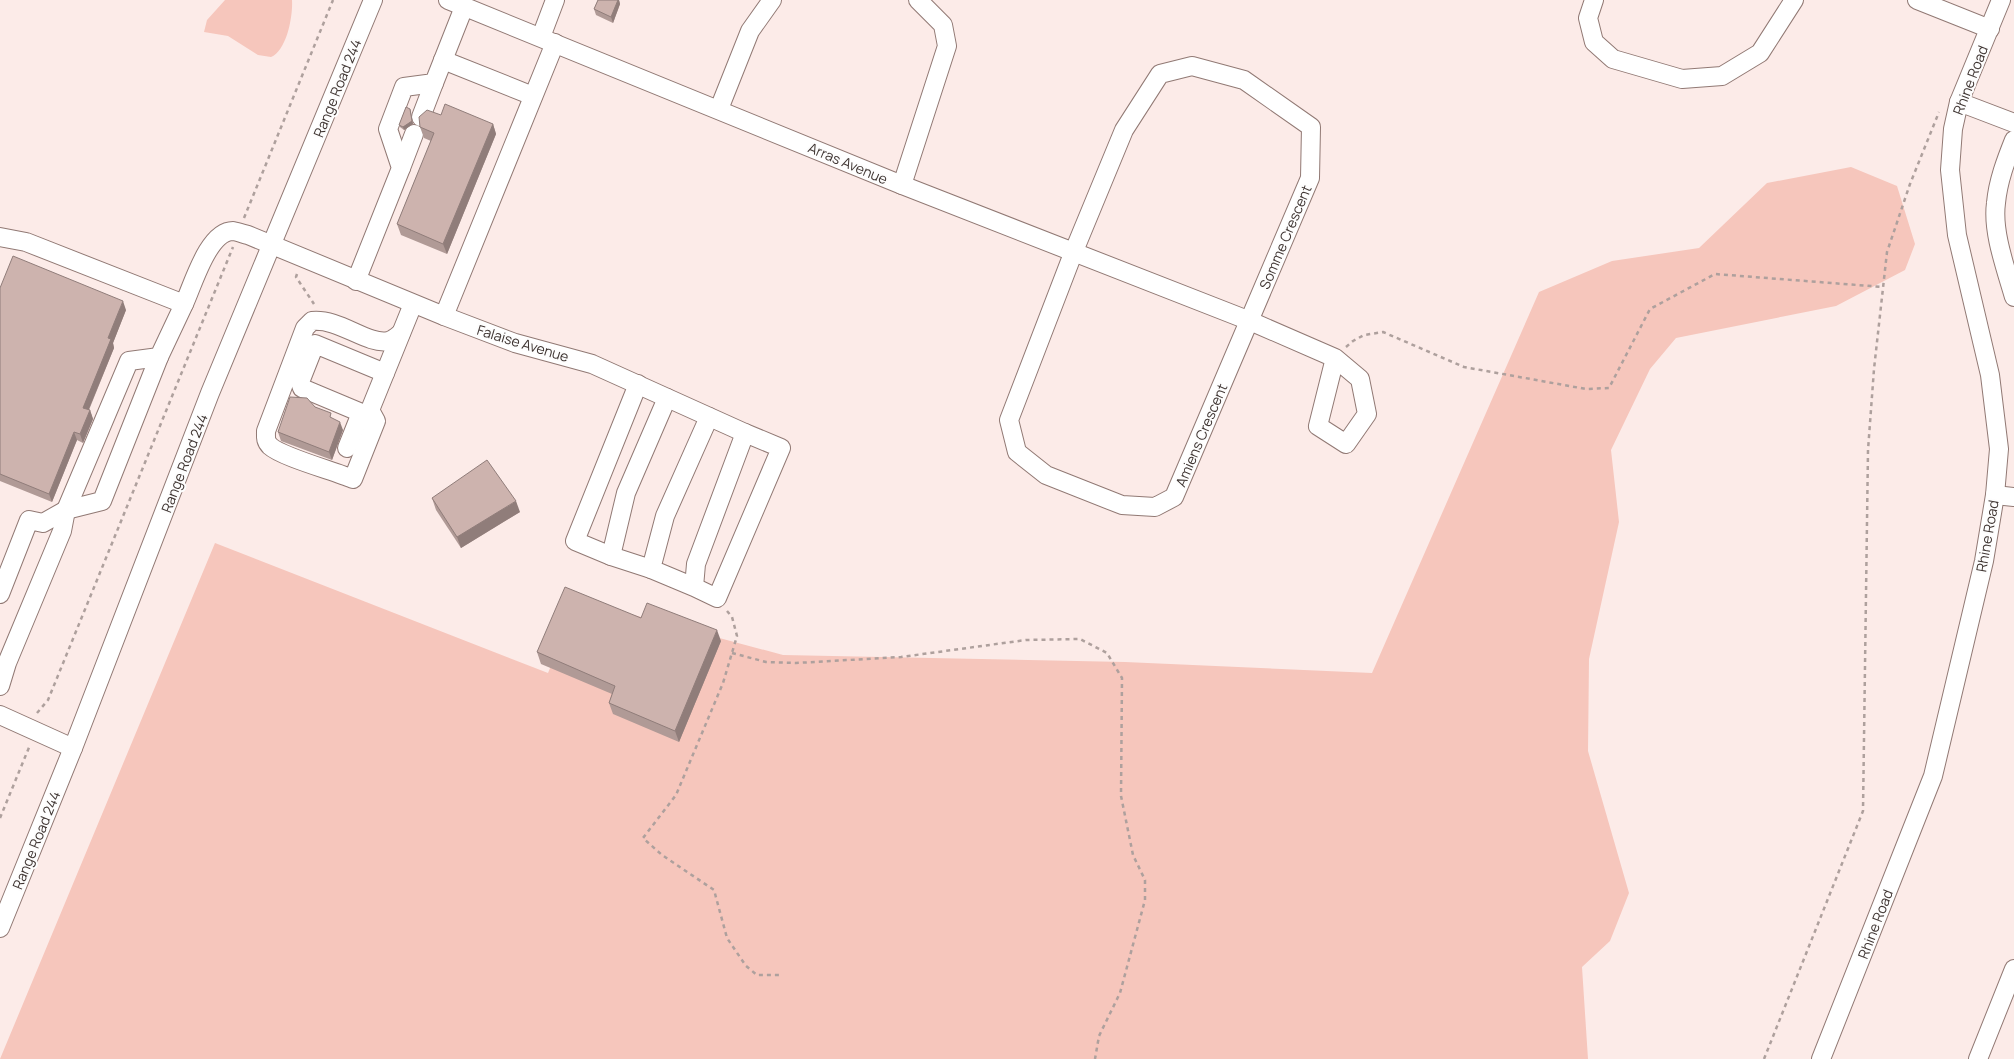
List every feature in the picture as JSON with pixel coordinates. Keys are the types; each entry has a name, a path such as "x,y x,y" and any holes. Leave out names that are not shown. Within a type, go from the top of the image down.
{"street":[{"name":"Range Road 244","path":"0,928 74,748 207,402 373,0"},
{"name":"Arras Avenue","path":"448,0 719,109 902,186 1074,251 1250,321 1336,358"},
{"path":"444,316 534,96 548,40 555,0"},
{"path":"719,109 750,31 772,0"},
{"path":"902,186 947,46 943,25 918,0"},
{"path":"1594,0 1588,18 1594,42 1612,59 1682,79 1722,76 1760,53 1794,0"},
{"path":"1917,0 1990,29"},
{"name":"Rhine Road","path":"1821,1059 1933,776 1984,561 1995,495 1999,449 1990,375 1957,235 1950,170 1953,129 1951,102 1990,29 2001,0"},
{"path":"427,119 431,90 464,6"},
{"path":"443,60 534,96"},
{"name":"Somme Crescent","path":"1074,251 1124,130 1160,74 1192,66 1244,80 1311,127 1310,178 1250,321"},
{"path":"401,168 388,129 404,88 431,90"},
{"path":"1951,102 2014,123"},
{"path":"356,281 401,168 417,139"},
{"path":"2014,140 2007,180 1995,204 2000,248 2014,297"},
{"path":"0,594 29,520 43,523 66,510 102,502 159,357 211,243 225,233 239,233"},
{"name":"Falaise Avenue","path":"239,233 413,304 515,343 592,364 781,448 717,598"},
{"path":"0,237 26,242 184,304"},
{"name":"Amiens Crescent","path":"1074,251 1009,420 1017,452 1046,475 1063,482 1122,505 1155,508 1174,497 1250,321"},
{"path":"347,448 359,418 367,412 385,373 413,304"},
{"path":"385,373 315,344 300,382 302,388 367,412 376,421 353,479 284,453 271,447 266,441 266,431 304,328 312,321 330,321 380,342 390,341 401,333"},
{"path":"0,686 6,648 62,531 66,510 129,361 159,357"},
{"path":"638,384 596,467 575,541 611,556 651,569 717,598"},
{"path":"611,556 626,493 667,398"},
{"path":"651,569 665,516 709,417"},
{"path":"694,587 696,564 745,433"},
{"path":"1995,495 2014,497"},
{"path":"0,716 74,748"},
{"path":"1978,1059 2014,969"}],"path":[{"path":"0,818 31,743 34,717 48,700 333,0"},
{"path":"1764,1059 1863,812 1868,450 1887,252 1910,184 1951,102"},
{"path":"303,259 296,277 313,301 317,320"},
{"path":"1336,358 1353,341 1364,335 1383,332 1464,367 1586,390 1609,388 1650,309 1715,274 1883,287"},
{"path":"717,598 732,617 737,636 723,683 676,795 643,838 662,855 714,890 727,938 746,966 757,975 779,975"},
{"path":"732,653 766,662 796,663 901,657 1026,640 1080,640 1107,653 1122,678 1120,796 1133,855 1145,880 1145,900 1120,993 1099,1036 1095,1059"}],"shaded area":[{"path":"225,0 292,0 288,32 277,53 271,57 258,55 228,36 204,32 207,20"},
{"path":"1851,167 1897,186 1915,244 1905,270 1836,306 1676,338 1650,369 1611,450 1619,522 1589,659 1588,751 1629,893 1610,941 1582,967 1588,1059 0,1059 215,543 548,673 578,600 783,655 1125,662 1372,673 1539,292 1612,261 1699,248 1767,183"}],"building":[{"path":"598,0 618,0 611,17 594,9"},
{"path":"445,104 493,124 443,244 397,224 434,133 420,127 419,117 427,110 441,115"},
{"path":"406,107 410,109 412,121 403,127 399,125"},
{"path":"13,256 123,301 108,338 111,339 83,408 90,410 80,434 74,432 49,494 0,474 0,288"},
{"path":"290,397 307,398 315,407 331,413 330,417 340,422 329,452 278,432"},
{"path":"487,460 516,501 457,537 432,498"},
{"path":"565,587 641,618 647,603 717,630 675,731 609,703 615,686 537,652"}]}
